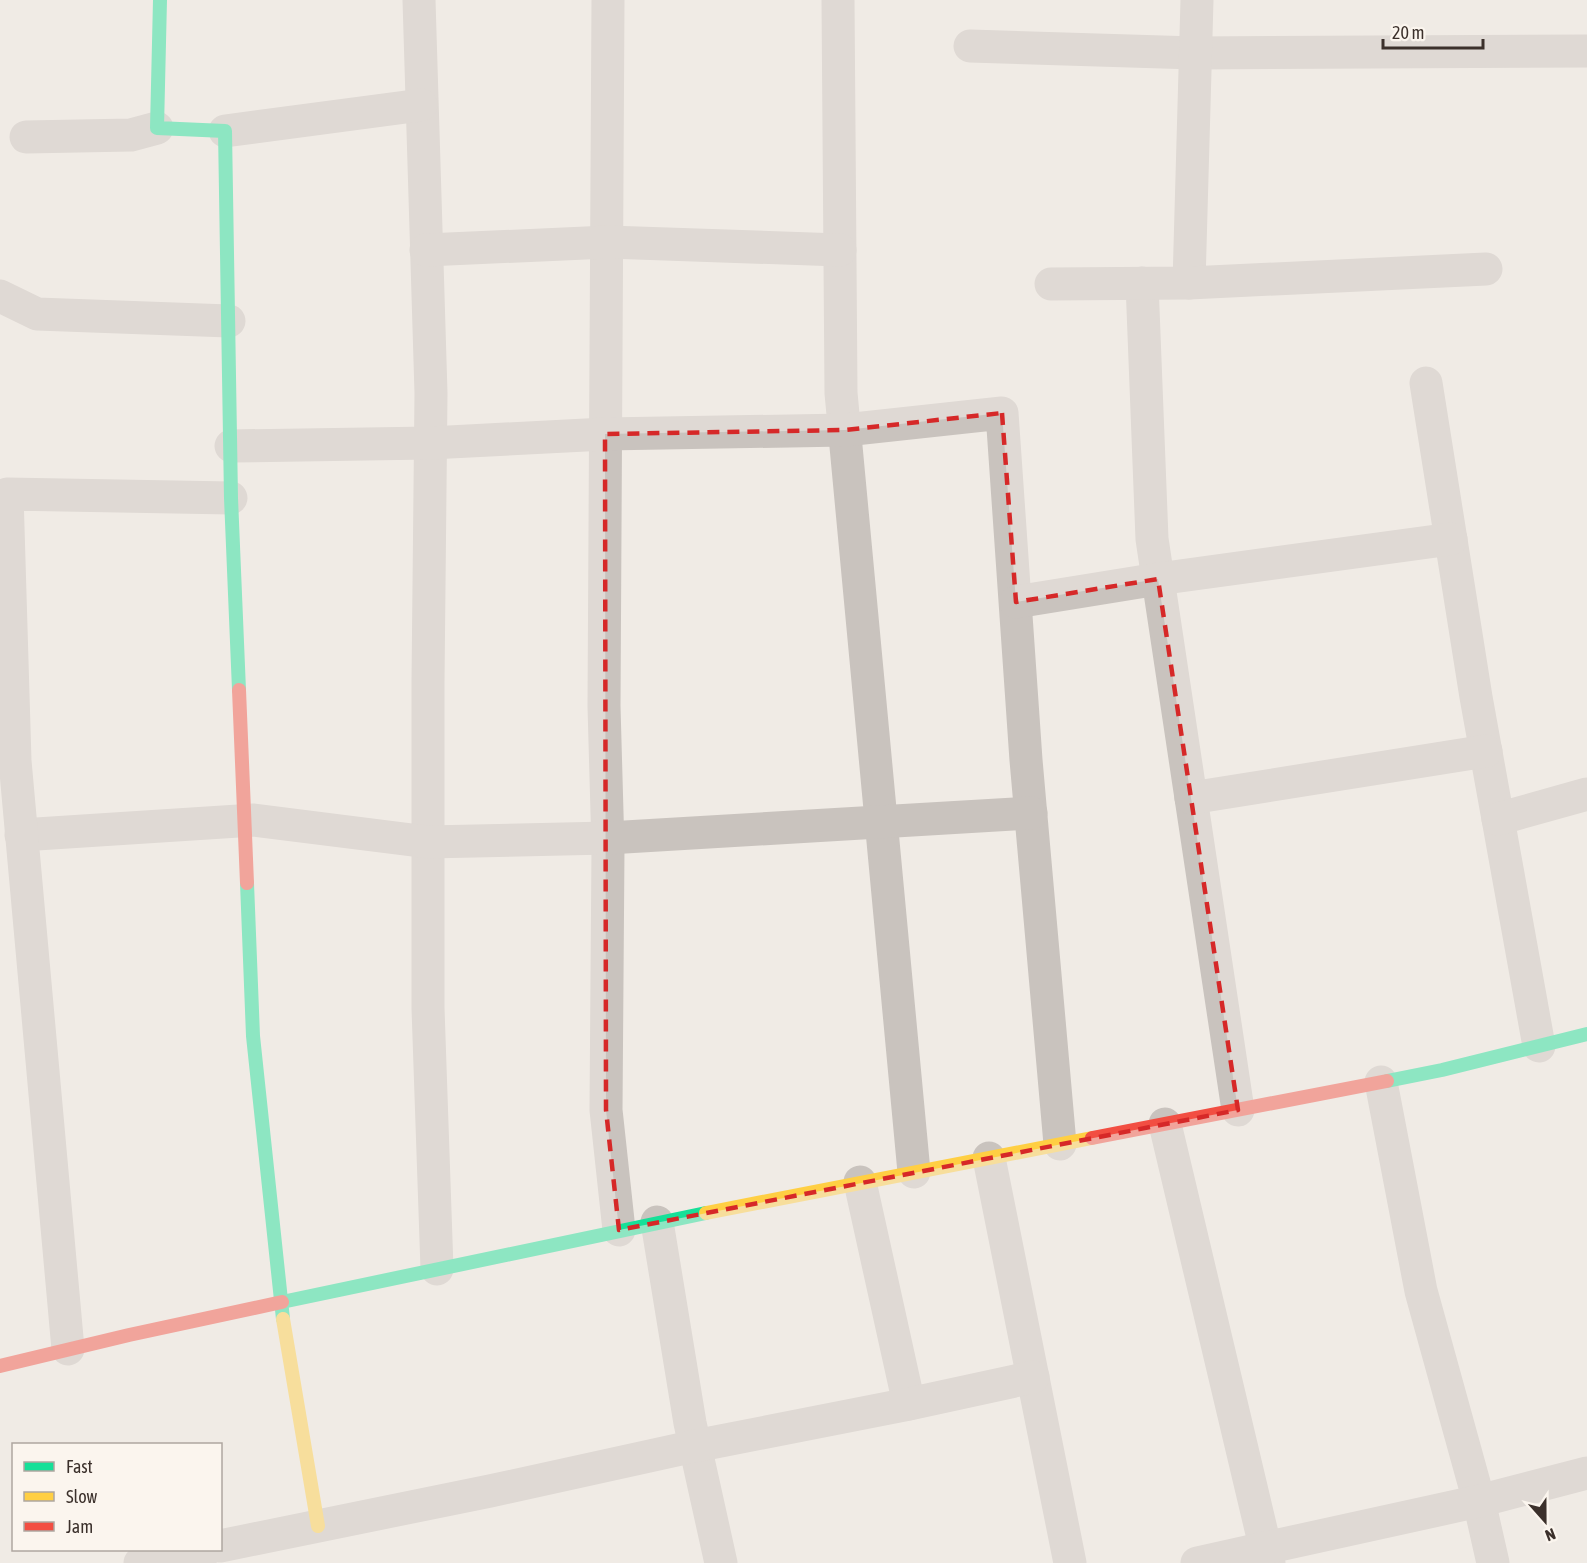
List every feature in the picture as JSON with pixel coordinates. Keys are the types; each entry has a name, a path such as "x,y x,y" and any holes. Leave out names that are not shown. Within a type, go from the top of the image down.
{"street":[{"path":"158,128 160,0"},
{"path":"419,0 431,393 428,1008 437,1269"},
{"path":"608,0 604,706 608,838 606,1110 619,1230"},
{"path":"838,0 841,393 914,1172"},
{"path":"1189,283 1197,0"},
{"path":"970,46 1195,53 1587,51"},
{"path":"26,137 131,135 158,128 225,131 421,105"},
{"path":"225,131 231,498 253,1036 280,1303 318,1526"},
{"path":"426,250 607,242 840,250"},
{"path":"1051,284 1189,283 1486,269"},
{"path":"1142,283 1152,539 1238,1110"},
{"path":"0,296 38,314 229,321"},
{"path":"1426,383 1486,752 1539,1046"},
{"path":"231,446 430,443 605,434 845,430 1002,413 1031,813 1060,1144"},
{"path":"68,1349 15,761 7,494 231,498"},
{"path":"1016,602 1158,579 1451,539"},
{"path":"1191,798 1486,752"},
{"path":"1498,819 1587,794"},
{"path":"21,835 254,820 428,842 608,838 1031,813"},
{"path":"0,1366 68,1349 657,1222 1442,1070 1587,1034"},
{"path":"1381,1082 1421,1291 1479,1502 1492,1563"},
{"path":"1165,1124 1267,1555"},
{"path":"989,1158 1070,1563"},
{"path":"860,1182 909,1404"},
{"path":"657,1222 695,1446 721,1563"},
{"path":"222,1546 259,1551 318,1526 1033,1377"},
{"path":"1197,1563 1267,1555 1587,1473"},
{"path":"140,1563 201,1551"}],"highlighted area":[{"path":"1002,413 1016,602 1158,579 1238,1110 619,1230 606,1110 605,434 845,430"}],"traffic: fast":[{"path":"160,0 157,128 225,131 231,498 239,690"},
{"path":"247,883 253,1036 283,1319"},
{"path":"1387,1081 1442,1070 1587,1034"},
{"path":"282,1302 706,1213"}],"traffic: slow":[{"path":"706,1213 1092,1138"},
{"path":"283,1319 318,1526"}],"traffic: jam":[{"path":"239,690 247,883"},
{"path":"1092,1138 1387,1081"},
{"path":"0,1366 282,1302"}]}
